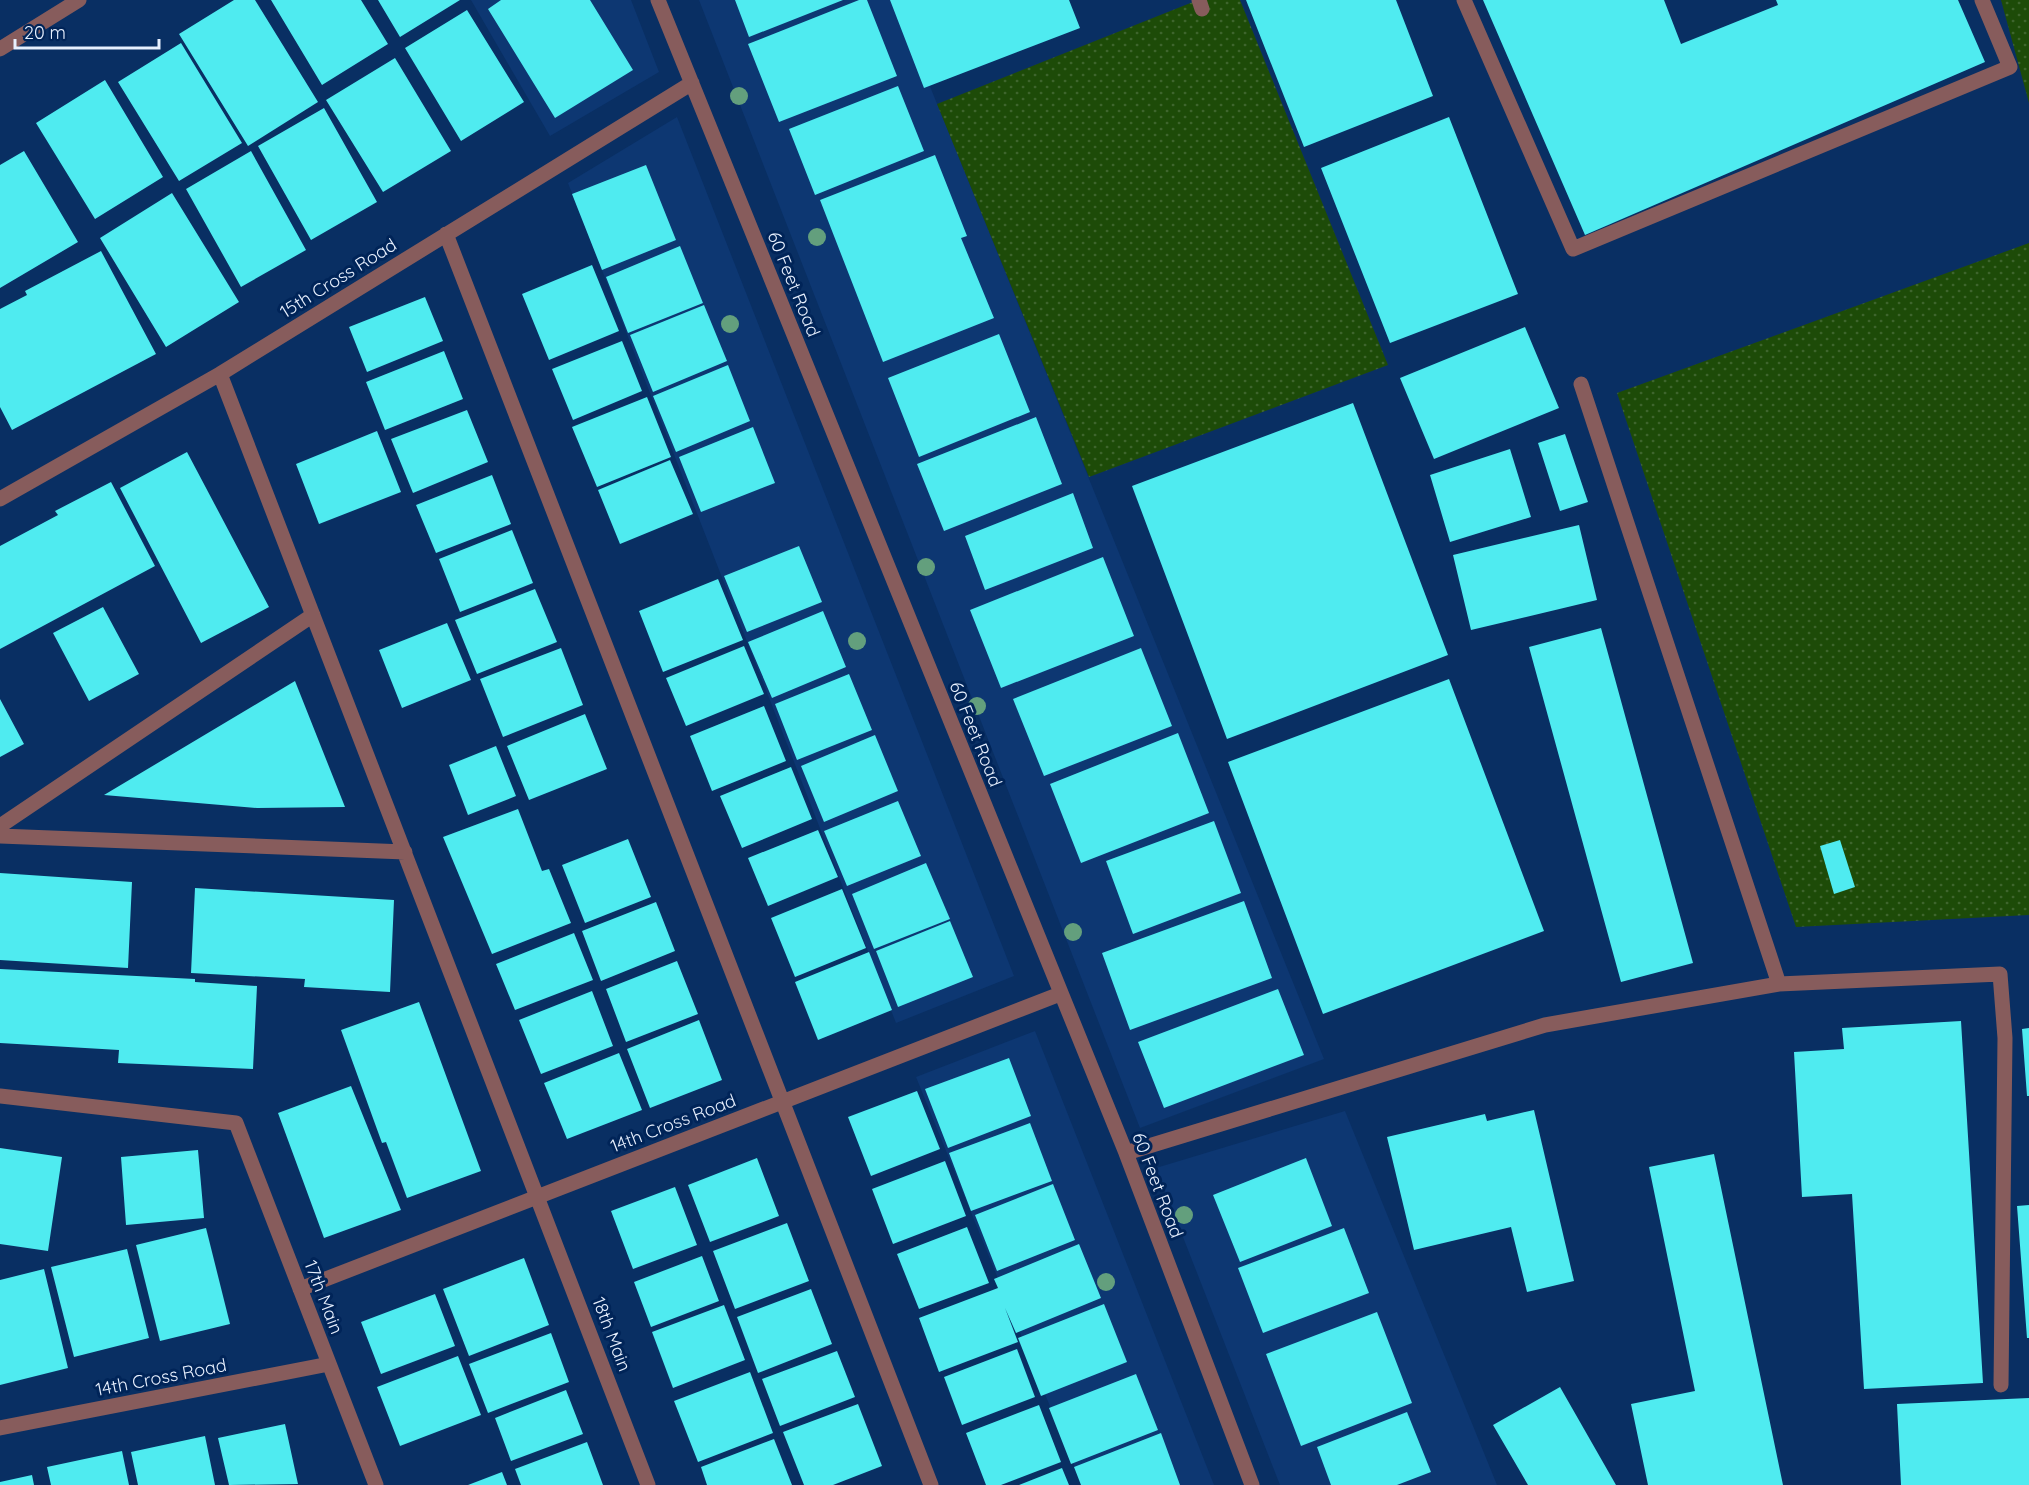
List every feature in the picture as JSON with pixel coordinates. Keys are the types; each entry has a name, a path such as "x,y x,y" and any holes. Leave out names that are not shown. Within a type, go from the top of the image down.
{"street":[{"path":"0,49 79,0"},
{"name":"60 Feet Road","path":"658,0 1126,1153 1252,1485"},
{"path":"1464,0 1573,249 2010,67 1982,0"},
{"name":"15th Cross Road","path":"0,499 220,374 692,83"},
{"path":"446,234 931,1485"},
{"name":"18th Main","path":"220,374 539,1197 648,1485"},
{"path":"1581,384 1779,984"},
{"path":"0,826 314,615"},
{"path":"0,836 405,852"},
{"path":"1126,1153 1545,1025 1779,984 2000,974 2005,1038 2001,1385"},
{"name":"14th Cross Road","path":"300,1289 1060,994"},
{"name":"17th Main","path":"0,1096 236,1123 376,1485"},
{"name":"14th Cross Road","path":"0,1428 329,1364"}],"shaded area":[{"path":"471,0 631,0 659,72 550,136"},
{"path":"699,0 895,0 1324,1059 1140,1128"},
{"path":"677,117 1014,976 896,1023 568,183"},
{"path":"1035,1031 1214,1485 1082,1485 916,1077"},
{"path":"1345,1111 1497,1485 1280,1485 1156,1168"}],"green space":[{"path":"1198,0 1240,0 1388,365 1089,477 937,104"},
{"path":"2001,0 2029,0 2029,103"},
{"path":"2029,243 2029,915 1796,927 1617,393"}],"building":[{"path":"234,0 255,0 318,102 248,146 179,34"},
{"path":"271,0 361,0 388,44 322,85"},
{"path":"378,0 460,0 400,37"},
{"path":"501,0 590,0 633,70 555,118 488,9"},
{"path":"735,0 843,0 749,37"},
{"path":"859,0 867,0 897,76 779,122 748,44"},
{"path":"890,0 1069,0 1080,28 924,88"},
{"path":"1246,0 1396,0 1433,96 1304,147"},
{"path":"1483,0 1664,0 1681,44 1778,5 1776,0 1958,0 1985,62 1585,235"},
{"path":"467,10 524,102 461,141 405,48"},
{"path":"181,43 242,143 179,181 118,82"},
{"path":"395,58 451,151 383,192 326,100"},
{"path":"105,80 163,177 95,219 36,123"},
{"path":"898,86 924,151 815,195 789,129"},
{"path":"324,108 377,202 311,240 258,146"},
{"path":"1449,117 1518,294 1390,343 1321,168"},
{"path":"24,151 78,242 0,288 0,165"},
{"path":"251,151 306,250 241,287 186,189"},
{"path":"935,155 967,236 961,238 994,318 883,362 820,200"},
{"path":"646,165 676,240 602,270 572,194"},
{"path":"172,193 239,302 166,347 100,238"},
{"path":"680,246 703,303 628,333 606,277"},
{"path":"101,251 156,354 12,430 0,407 0,309 27,295 25,291"},
{"path":"592,265 619,331 549,360 522,294"},
{"path":"425,297 443,341 367,372 349,327"},
{"path":"704,305 727,361 653,392 630,335"},
{"path":"1525,327 1559,408 1434,459 1400,378"},
{"path":"999,334 1030,412 919,457 888,378"},
{"path":"622,341 642,391 573,420 552,369"},
{"path":"444,351 463,399 385,430 366,382"},
{"path":"728,365 750,421 676,452 653,396"},
{"path":"647,397 671,457 597,487 572,427"},
{"path":"1353,403 1448,655 1227,739 1132,486"},
{"path":"467,410 488,462 413,493 391,439"},
{"path":"1036,417 1062,484 944,531 917,464"},
{"path":"753,427 775,483 701,512 679,457"},
{"path":"377,431 401,492 319,524 296,464"},
{"path":"1565,434 1588,502 1560,511 1538,443"},
{"path":"1510,449 1531,517 1450,542 1430,475"},
{"path":"187,452 269,607 201,643 120,488"},
{"path":"670,460 693,514 620,544 598,490"},
{"path":"492,475 511,524 436,553 416,505"},
{"path":"111,482 155,566 0,649 0,546 58,515 55,511"},
{"path":"1073,493 1093,548 985,590 965,536"},
{"path":"1579,525 1597,600 1471,630 1453,555"},
{"path":"512,530 533,583 460,612 439,559"},
{"path":"799,546 822,602 747,632 724,576"},
{"path":"1103,557 1134,636 1001,688 970,610"},
{"path":"718,579 743,640 663,672 639,611"},
{"path":"535,589 557,642 477,674 455,620"},
{"path":"103,607 139,674 89,701 53,633"},
{"path":"823,611 846,667 772,698 748,642"},
{"path":"447,623 471,680 402,708 379,650"},
{"path":"1601,628 1693,963 1621,982 1529,647"},
{"path":"744,646 764,694 686,726 666,678"},
{"path":"561,648 583,705 503,737 480,679"},
{"path":"1141,648 1172,726 1044,776 1013,699"},
{"path":"849,674 872,730 797,760 775,704"},
{"path":"1449,679 1544,931 1323,1014 1228,762"},
{"path":"295,681 345,807 257,808 104,795"},
{"path":"0,699 24,744 0,757"},
{"path":"764,706 786,761 712,791 690,736"},
{"path":"585,714 607,769 529,800 507,746"},
{"path":"1178,733 1209,813 1081,863 1050,784"},
{"path":"875,735 898,791 824,822 801,766"},
{"path":"496,746 516,796 468,815 449,765"},
{"path":"791,767 812,819 742,848 720,796"},
{"path":"898,801 921,856 847,886 824,831"},
{"path":"518,809 542,871 549,869 571,923 492,954 443,837"},
{"path":"1214,821 1241,893 1133,934 1106,861"},
{"path":"818,830 838,877 768,906 748,858"},
{"path":"628,839 651,897 585,923 562,865"},
{"path":"1840,840 1855,887 1834,894 1820,846"},
{"path":"926,863 950,919 874,949 852,894"},
{"path":"0,873 132,882 128,968 0,960"},
{"path":"195,888 394,900 390,992 304,987 305,979 191,973"},
{"path":"842,889 866,948 795,977 771,918"},
{"path":"1244,901 1272,978 1130,1030 1102,953"},
{"path":"656,902 675,951 601,981 582,931"},
{"path":"950,921 973,977 898,1007 876,951"},
{"path":"574,933 593,980 515,1010 496,964"},
{"path":"869,952 892,1010 818,1040 795,982"},
{"path":"677,961 698,1014 626,1042 606,989"},
{"path":"0,969 195,979 195,982 257,986 253,1069 118,1063 119,1050 0,1043"},
{"path":"1278,989 1304,1055 1164,1108 1138,1042"},
{"path":"592,991 613,1046 541,1074 519,1020"},
{"path":"419,1002 481,1171 407,1198 386,1142 382,1143 341,1030"},
{"path":"699,1020 722,1080 650,1108 627,1049"},
{"path":"1961,1021 1983,1383 1864,1389 1852,1194 1802,1197 1794,1052 1844,1049 1842,1028"},
{"path":"2029,1028 2029,1096 2027,1096 2022,1029"},
{"path":"619,1053 642,1110 567,1139 544,1083"},
{"path":"1009,1058 1031,1116 948,1148 925,1089"},
{"path":"351,1086 401,1210 324,1238 278,1113"},
{"path":"917,1091 940,1149 871,1176 848,1117"},
{"path":"1534,1110 1574,1281 1527,1292 1511,1227 1414,1250 1387,1137 1485,1114 1487,1121"},
{"path":"1030,1123 1052,1181 971,1211 949,1153"},
{"path":"0,1148 62,1157 48,1251 0,1244"},
{"path":"198,1150 204,1218 126,1225 121,1157"},
{"path":"1714,1154 1783,1485 1648,1485 1631,1404 1695,1391 1649,1167"},
{"path":"757,1158 779,1216 710,1242 688,1185"},
{"path":"1306,1158 1332,1226 1240,1262 1213,1195"},
{"path":"945,1161 966,1216 893,1244 872,1189"},
{"path":"1053,1184 1075,1240 997,1271 975,1215"},
{"path":"675,1187 697,1245 633,1269 611,1211"},
{"path":"2029,1205 2029,1338 2027,1338 2017,1206"},
{"path":"787,1223 809,1281 735,1309 713,1251"},
{"path":"967,1227 989,1283 919,1309 897,1254"},
{"path":"206,1228 230,1324 160,1341 136,1245"},
{"path":"1344,1228 1369,1293 1263,1333 1238,1268"},
{"path":"1079,1244 1101,1298 1016,1333 1005,1308 1018,1342 939,1372 919,1318 998,1288 994,1279"},
{"path":"127,1249 149,1338 74,1357 51,1267"},
{"path":"702,1256 719,1301 651,1327 634,1282"},
{"path":"524,1258 549,1325 469,1356 443,1289"},
{"path":"44,1269 68,1368 0,1385 0,1280"},
{"path":"811,1289 832,1344 758,1373 737,1317"},
{"path":"435,1294 455,1346 381,1374 361,1322"},
{"path":"1104,1304 1127,1362 1041,1396 1018,1338"},
{"path":"724,1305 745,1360 673,1388 652,1332"},
{"path":"1377,1312 1412,1403 1301,1446 1266,1354"},
{"path":"551,1333 569,1382 488,1413 469,1364"},
{"path":"1017,1349 1035,1397 962,1425 944,1377"},
{"path":"837,1351 855,1397 780,1426 762,1379"},
{"path":"458,1356 481,1415 400,1446 377,1387"},
{"path":"750,1372 773,1433 698,1462 674,1401"},
{"path":"1136,1374 1158,1430 1071,1464 1049,1408"},
{"path":"1560,1387 1616,1485 1528,1485 1493,1425"},
{"path":"566,1390 583,1434 511,1461 495,1418"},
{"path":"2029,1398 2029,1485 1901,1485 1897,1404"},
{"path":"858,1404 882,1466 833,1485 804,1485 783,1432"},
{"path":"1039,1405 1061,1462 1001,1485 986,1485 966,1433"},
{"path":"1407,1412 1431,1472 1397,1485 1331,1485 1317,1447"},
{"path":"285,1424 298,1484 229,1485 218,1438"},
{"path":"1161,1433 1180,1485 1081,1485 1074,1467"},
{"path":"205,1436 215,1485 138,1485 131,1452"},
{"path":"774,1439 792,1485 707,1485 701,1467"},
{"path":"587,1442 603,1485 521,1485 515,1469"},
{"path":"122,1451 129,1485 51,1485 47,1467"},
{"path":"1062,1468 1069,1485 1019,1485"},
{"path":"502,1472 507,1485 468,1485"},
{"path":"32,1475 34,1485 0,1485 0,1482"}]}
